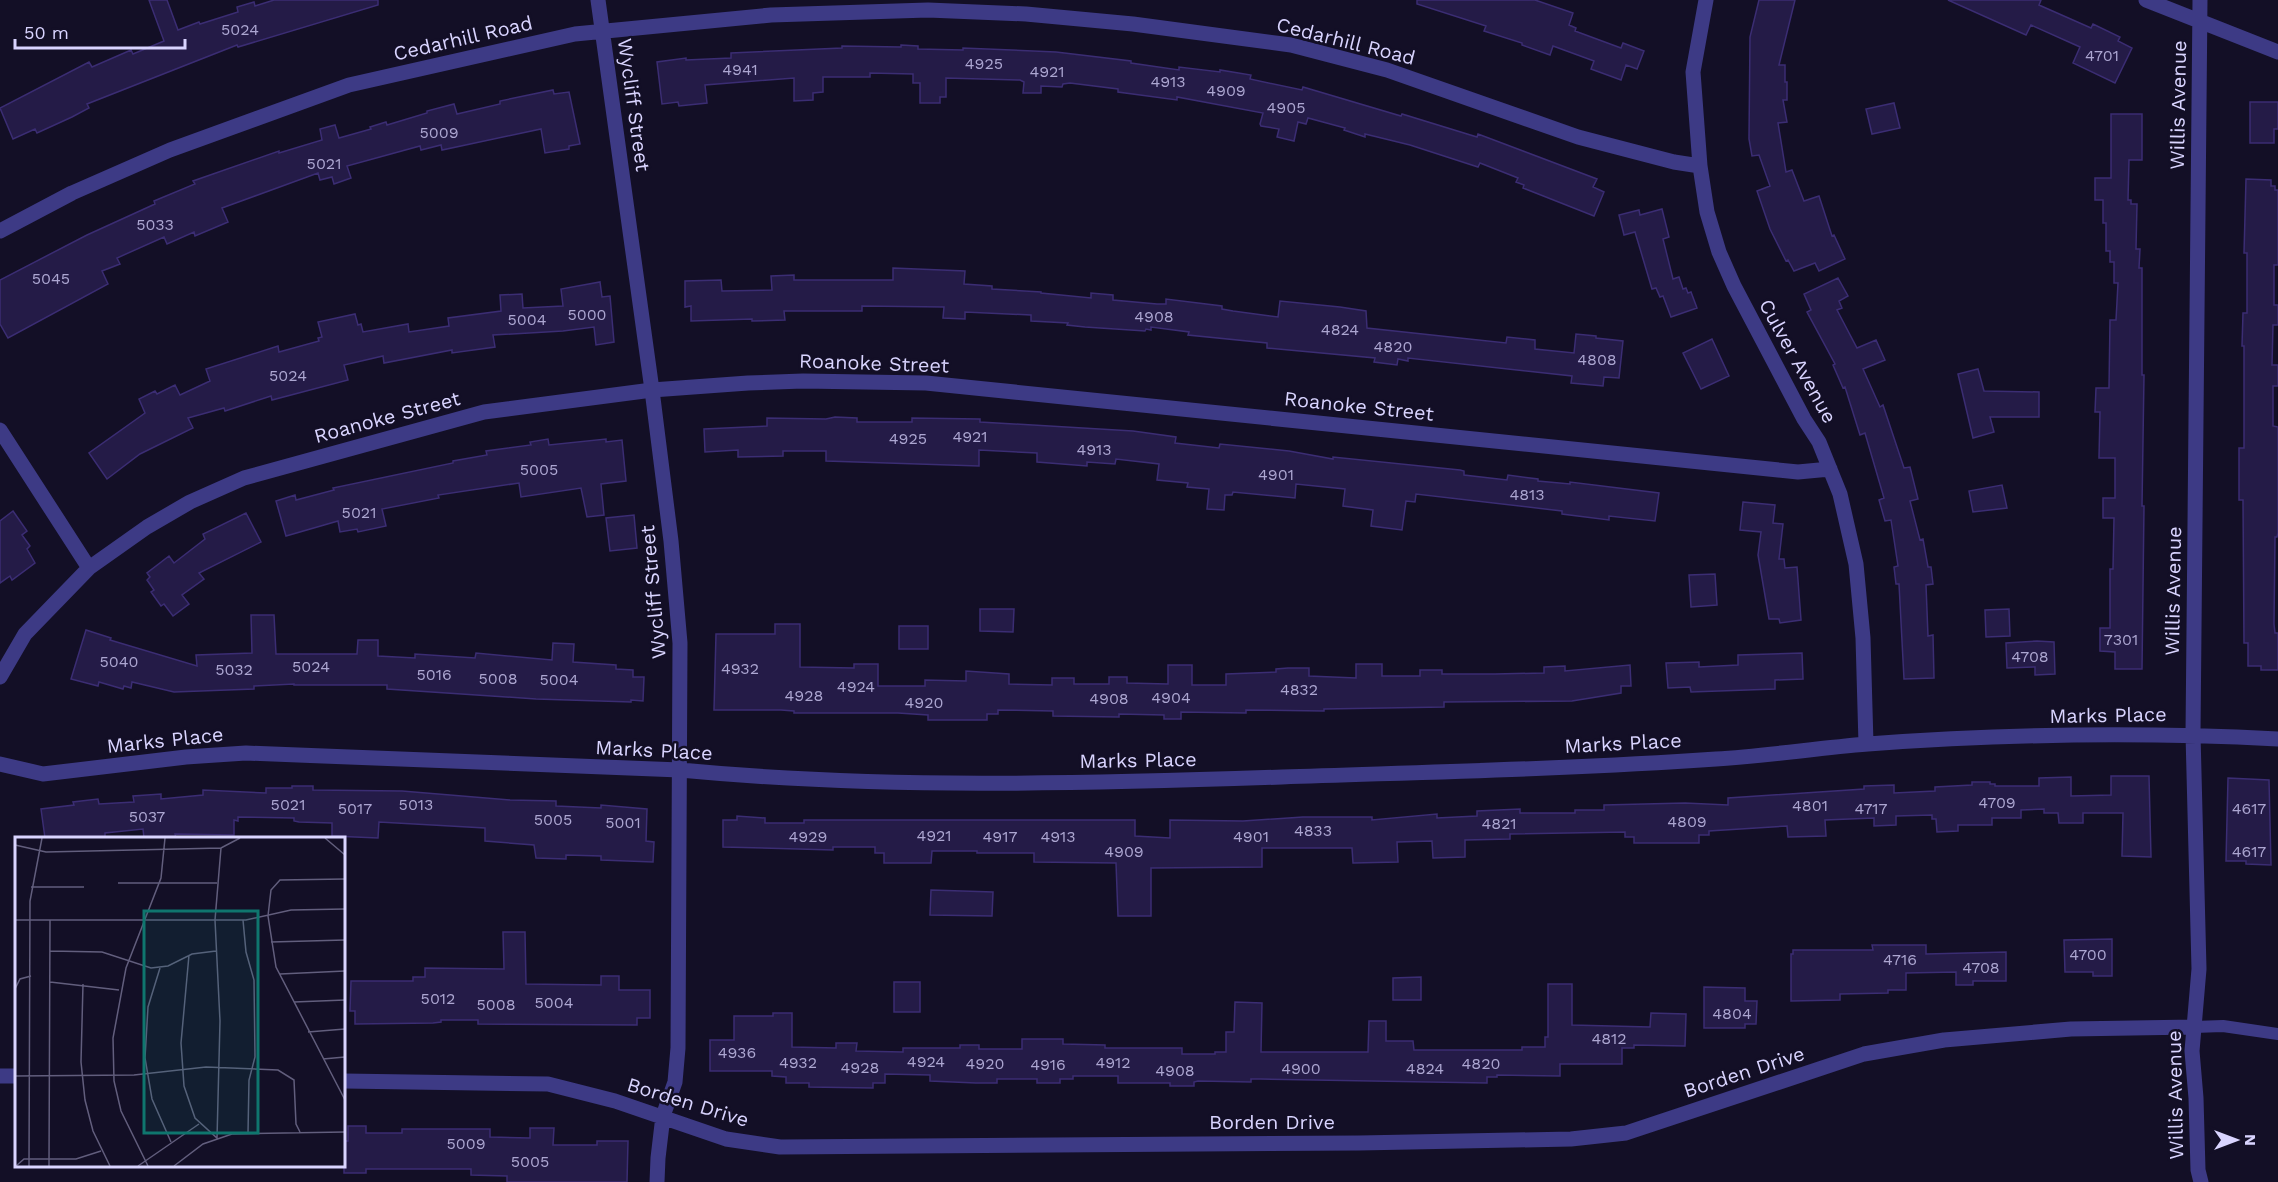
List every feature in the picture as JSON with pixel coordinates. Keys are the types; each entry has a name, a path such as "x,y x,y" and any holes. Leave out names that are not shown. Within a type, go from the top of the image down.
{"street":[{"name":"Wycliff Street","path":"598,0 652,390 671,541 680,643 678,1048 675,1082 663,1116 657,1182"},
{"name":"Culver Avenue","path":"1706,0 1693,72 1700,166 1707,212 1719,252 1734,286 1819,442 1840,494 1856,564 1863,638 1866,744"},
{"path":"2146,0 2278,52"},
{"name":"Willis Avenue","path":"2200,0 2193,734 2199,969 2192,1051 2198,1170 2201,1182"},
{"name":"Cedarhill Road","path":"0,231 72,193 170,150 349,85 575,34 771,15 928,10 1026,14 1133,24 1291,45 1387,70 1578,137 1674,162 1700,166"},
{"name":"Roanoke Street","path":"0,677 25,634 89,568 147,527 190,501 244,478 484,412 652,390 803,381 926,383 1798,472 1830,469"},
{"path":"0,430 89,568"},
{"name":"Marks Place","path":"0,764 43,774 186,757 246,753 680,770 743,776 877,782 1149,782 1684,761 1866,744 2008,737 2193,734 2278,739"},
{"name":"Borden Drive","path":"345,1081 548,1084 615,1101 726,1139 780,1147 1571,1139 1626,1133 1864,1053 1944,1040 2071,1029 2194,1027"}],"lane":[{"path":"2194,1027 2223,1026 2278,1034"}],"building":[{"path":"149,0 167,0 178,30 238,12 237,7 254,2 255,6 274,0 378,0 378,5 238,47 237,45 87,104 89,108 37,133 35,129 13,139 0,108 89,62 92,67 131,50 133,54 164,41"},
{"path":"1417,0 1535,0 1573,13 1569,25 1576,28 1575,31 1621,48 1623,43 1644,51 1637,69 1626,65 1621,80 1591,69 1594,61 1553,46 1550,55 1484,31 1486,26 1417,4"},
{"path":"1759,0 1795,0 1779,65 1785,65 1787,100 1783,100 1787,122 1778,123 1786,172 1792,170 1804,201 1819,196 1832,236 1834,235 1845,259 1819,271 1815,263 1794,271 1788,260 1786,261 1770,229 1757,191 1770,186 1759,155 1752,156 1749,139 1750,37"},
{"path":"1948,0 2041,0 2039,5 2091,28 2093,24 2120,37 2118,41 2132,48 2115,83 2073,63 2080,47 2031,25 2026,35"},
{"path":"901,45 918,46 918,49 963,50 963,48 1056,52 1131,61 1131,63 1179,70 1179,67 1251,75 1250,79 1302,90 1303,87 1477,137 1478,134 1597,179 1593,187 1604,192 1594,216 1523,188 1524,185 1516,182 1518,178 1480,163 1478,167 1410,145 1365,134 1365,137 1344,130 1345,128 1308,118 1306,124 1298,122 1294,141 1277,137 1279,129 1261,126 1263,113 1177,97 1177,100 1070,83 1063,84 1062,87 1041,86 1041,93 1023,93 1024,82 1020,80 946,78 946,97 940,97 940,103 920,103 920,83 913,83 913,74 870,73 870,77 823,77 823,92 813,93 813,100 794,101 794,78 705,85 707,103 679,106 678,102 662,104 657,62 686,58 686,60 731,58 731,53 842,48 842,46 901,47"},
{"path":"553,90 554,94 569,92 580,144 569,146 569,149 545,153 541,129 442,150 441,145 421,150 420,146 347,166 351,178 334,184 332,177 320,180 318,173 222,208 228,222 195,236 194,232 167,244 164,237 117,258 120,264 102,271 108,284 8,338 0,324 0,280 87,235 155,204 154,201 195,184 193,181 279,151 279,153 322,140 320,129 335,125 339,138 386,122 387,125 454,104 457,114 500,104 500,101"},
{"path":"2250,102 2278,102 2278,129 2274,129 2274,143 2250,143"},
{"path":"1894,103 1900,128 1872,134 1866,109"},
{"path":"2111,114 2142,114 2142,160 2129,160 2128,200 2131,200 2131,204 2137,204 2136,249 2140,249 2139,268 2142,268 2142,375 2144,375 2142,506 2144,506 2142,669 2115,669 2115,652 2100,651 2100,628 2110,628 2110,569 2113,569 2114,518 2103,518 2103,498 2115,498 2115,458 2099,458 2100,412 2095,412 2096,388 2109,388 2110,320 2116,320 2118,283 2114,283 2114,262 2110,262 2110,251 2106,251 2103,200 2095,200 2095,178 2111,178"},
{"path":"2246,179 2271,180 2271,186 2275,186 2275,190 2278,190 2278,265 2274,265 2274,305 2278,305 2278,325 2273,325 2272,365 2278,365 2278,386 2273,386 2273,426 2278,427 2278,533 2275,537 2274,624 2275,633 2278,633 2278,670 2261,670 2261,666 2248,666 2248,643 2244,643 2243,500 2239,500 2239,448 2244,448 2244,346 2242,346 2243,313 2247,313 2247,253 2244,253"},
{"path":"1662,209 1669,237 1663,239 1673,279 1679,277 1683,289 1686,288 1688,293 1691,292 1697,308 1671,317 1663,296 1660,297 1656,288 1652,289 1635,232 1624,235 1619,215 1639,210 1640,215"},
{"path":"893,268 965,271 964,284 992,286 992,289 1091,298 1091,293 1113,295 1113,300 1157,304 1166,304 1166,299 1222,306 1222,309 1278,317 1280,301 1340,307 1366,311 1367,328 1506,343 1507,337 1535,340 1535,349 1574,353 1576,334 1596,336 1596,338 1623,341 1619,378 1604,377 1603,386 1571,383 1572,376 1408,358 1408,361 1398,359 1397,365 1374,362 1375,358 1267,348 1267,343 1188,335 1189,332 1151,327 1151,330 1146,329 1145,331 1031,321 1031,315 965,312 965,319 943,318 944,307 862,306 862,311 784,311 785,320 691,321 691,306 685,307 685,281 721,280 722,291 772,290 771,276 794,275 794,280 893,280"},
{"path":"1838,278 1848,296 1839,301 1842,308 1837,310 1857,348 1876,340 1885,360 1863,369 1880,407 1883,405 1904,468 1910,467 1918,499 1910,501 1920,540 1923,539 1928,567 1931,567 1933,584 1926,585 1928,636 1933,635 1934,678 1904,679 1899,584 1896,584 1894,567 1898,566 1891,520 1885,521 1879,500 1884,498 1865,433 1860,435 1845,387 1843,388 1833,365 1835,364 1807,312 1811,310 1804,294"},
{"path":"600,282 602,297 610,296 614,342 596,345 594,327 493,335 495,347 452,353 452,350 384,363 383,356 344,365 348,380 272,400 271,396 225,411 224,408 188,418 193,428 140,454 107,479 89,453 145,413 139,399 155,391 157,394 175,385 180,395 210,381 206,369 278,346 279,352 319,341 318,338 322,337 318,322 355,314 363,332 408,324 409,332 449,326 448,318 501,311 500,295 522,294 523,308 563,306 561,289"},
{"path":"1712,339 1729,376 1701,389 1683,353"},
{"path":"1978,369 1984,391 2039,392 2039,417 1990,417 1994,432 1973,438 1958,374"},
{"path":"767,418 826,419 857,418 857,422 912,422 912,418 980,419 980,422 1133,431 1176,437 1175,443 1219,448 1220,444 1289,451 1333,459 1333,457 1460,470 1464,471 1464,475 1507,480 1508,475 1538,479 1538,481 1570,484 1570,482 1659,493 1655,521 1609,516 1609,520 1562,514 1562,511 1416,494 1415,502 1406,501 1402,530 1371,526 1373,510 1343,506 1345,489 1296,484 1295,498 1233,492 1232,495 1225,495 1224,510 1207,509 1209,489 1187,487 1188,483 1157,480 1159,464 1116,459 1115,464 1087,462 1087,466 1037,462 1037,453 979,450 979,466 826,461 826,451 783,451 783,456 738,457 738,450 705,452 704,429 767,426"},
{"path":"548,439 549,445 606,439 606,442 622,440 626,481 601,484 604,515 587,517 581,488 521,497 519,483 438,495 439,498 382,509 386,526 358,532 357,529 340,532 338,521 286,536 276,501 295,495 296,500 334,490 333,488 453,463 453,461 487,455 486,451 531,445 530,442"},
{"path":"2002,485 2007,508 1973,512 1969,491"},
{"path":"1743,502 1775,505 1773,523 1783,524 1779,559 1784,559 1785,568 1797,567 1801,620 1780,623 1779,619 1769,619 1758,555 1761,532 1740,530"},
{"path":"13,511 27,531 22,535 30,546 27,549 35,563 12,580 10,576 0,583 0,521"},
{"path":"246,513 261,542 199,573 204,579 182,595 189,604 173,616 164,604 161,606 151,592 154,590 147,580 150,577 147,573 169,556 174,563 205,539 203,534"},
{"path":"634,515 637,548 610,551 606,518"},
{"path":"1715,574 1717,605 1691,607 1689,575"},
{"path":"980,609 1014,609 1013,632 980,631"},
{"path":"2009,609 2010,636 1986,637 1985,610"},
{"path":"251,615 274,615 276,654 357,654 358,640 378,640 378,656 415,658 415,654 475,658 476,653 552,660 553,643 574,644 573,662 616,665 616,669 633,670 633,677 644,677 643,701 536,699 387,689 387,685 294,684 254,686 254,689 174,692 132,682 131,688 124,686 123,689 99,682 98,686 71,679 86,630 111,638 110,640 197,666 196,655 252,653"},
{"path":"775,624 800,624 800,667 854,668 854,664 878,664 878,686 925,686 925,680 966,681 966,671 1009,674 1009,684 1052,685 1052,678 1074,678 1074,684 1109,684 1109,677 1127,677 1127,683 1168,684 1168,665 1192,665 1192,685 1226,685 1226,674 1309,668 1309,676 1356,678 1356,664 1382,664 1382,676 1420,676 1420,670 1442,670 1442,674 1544,673 1544,667 1565,666 1565,671 1630,665 1631,686 1621,686 1621,693 1572,701 1444,702 1444,707 1324,709 1324,711 1181,712 1181,719 1164,719 1164,715 1053,716 1053,711 998,710 998,714 987,714 987,720 928,720 928,715 898,713 714,710 716,634 775,634"},
{"path":"899,626 928,626 928,649 899,649"},
{"path":"2054,642 2055,674 2035,675 2035,667 2007,668 2006,643"},
{"path":"1802,653 1803,679 1775,680 1775,689 1691,692 1690,687 1668,688 1666,663 1699,662 1699,667 1738,665 1738,655"},
{"path":"2111,776 2149,776 2151,857 2122,856 2123,813 2083,813 2083,823 2059,823 2058,813 2044,813 2044,809 2021,810 2021,818 1992,818 1992,825 1958,825 1958,831 1937,832 1936,819 1932,819 1932,815 1896,816 1896,825 1874,826 1874,818 1825,820 1826,836 1788,837 1787,826 1709,831 1709,835 1699,835 1699,843 1634,843 1634,837 1625,837 1625,832 1510,834 1510,839 1465,840 1465,857 1433,858 1432,841 1397,842 1398,862 1353,863 1352,848 1262,848 1262,867 1151,868 1151,916 1118,916 1116,863 1034,862 1034,853 932,851 931,863 884,863 884,853 875,853 875,847 833,847 833,850 723,847 723,820 737,820 737,816 765,818 765,823 804,823 804,820 1135,820 1135,836 1170,838 1170,820 1243,821 1303,817 1372,817 1372,820 1437,814 1437,818 1477,816 1477,811 1520,809 1520,813 1575,813 1575,810 1604,810 1604,805 1685,803 1728,805 1728,798 1864,789 1864,786 1894,785 1894,793 1935,791 1935,787 1972,785 1972,782 1990,782 1995,786 2039,786 2039,778 2071,777 2071,796 2111,795"},
{"path":"2228,778 2269,780 2271,865 2226,861"},
{"path":"292,786 313,786 313,790 402,791 510,800 556,801 556,806 601,808 601,805 647,809 646,841 654,842 653,862 601,860 601,856 566,855 566,859 536,858 534,845 485,841 485,828 379,822 378,838 332,836 332,823 299,822 294,821 294,818 238,817 238,821 234,820 234,835 175,834 176,837 144,837 143,829 105,833 105,837 45,837 41,809 74,805 73,802 98,799 99,804 134,802 133,796 161,794 161,799 203,795 203,790 266,793 266,788 292,788"},
{"path":"931,890 993,892 992,916 930,915"},
{"path":"503,932 525,932 526,984 601,985 601,976 619,976 619,990 650,990 650,1018 637,1018 637,1025 478,1024 478,1020 355,1024 355,1011 350,1011 351,981 413,981 413,977 425,977 425,968 504,969"},
{"path":"2112,939 2112,976 2093,976 2093,972 2065,972 2064,940"},
{"path":"1872,945 1926,945 1926,954 2006,952 2006,981 1973,981 1973,985 1956,985 1956,972 1906,973 1906,990 1888,990 1888,993 1840,994 1840,1000 1791,1001 1791,954 1793,950 1873,950"},
{"path":"1421,977 1421,1000 1393,1000 1393,978"},
{"path":"894,982 920,982 920,1012 894,1012"},
{"path":"1548,984 1572,984 1572,1025 1650,1027 1651,1013 1686,1014 1685,1046 1634,1045 1634,1048 1622,1048 1622,1064 1560,1064 1560,1076 1497,1075 1497,1077 1487,1077 1487,1083 1251,1079 1251,1082 1198,1081 1194,1082 1194,1086 1170,1086 1170,1083 1118,1083 1118,1076 1073,1076 1073,1079 1060,1079 1060,1083 1037,1083 1037,1079 997,1079 997,1083 976,1083 930,1081 930,1075 885,1074 885,1083 873,1083 873,1088 809,1087 809,1083 786,1083 786,1077 772,1076 772,1071 710,1071 710,1040 734,1040 734,1016 773,1016 773,1013 792,1013 792,1047 836,1048 836,1043 857,1043 856,1051 903,1052 903,1048 960,1048 960,1045 979,1045 979,1049 1022,1049 1022,1039 1063,1039 1063,1044 1105,1045 1105,1048 1182,1048 1182,1054 1215,1054 1215,1052 1226,1052 1226,1032 1234,1032 1235,1002 1262,1003 1261,1052 1368,1052 1369,1021 1386,1021 1386,1041 1413,1041 1414,1050 1522,1050 1522,1047 1545,1047 1545,1037 1548,1037"},
{"path":"1704,987 1745,988 1745,1001 1757,1001 1756,1024 1745,1024 1745,1028 1704,1028"},
{"path":"348,1126 366,1126 366,1133 402,1133 402,1129 490,1129 490,1137 530,1138 530,1128 554,1128 553,1145 597,1145 597,1141 628,1141 627,1182 507,1182 507,1176 471,1175 471,1169 366,1169 366,1173 344,1173 345,1141 348,1141"}]}
